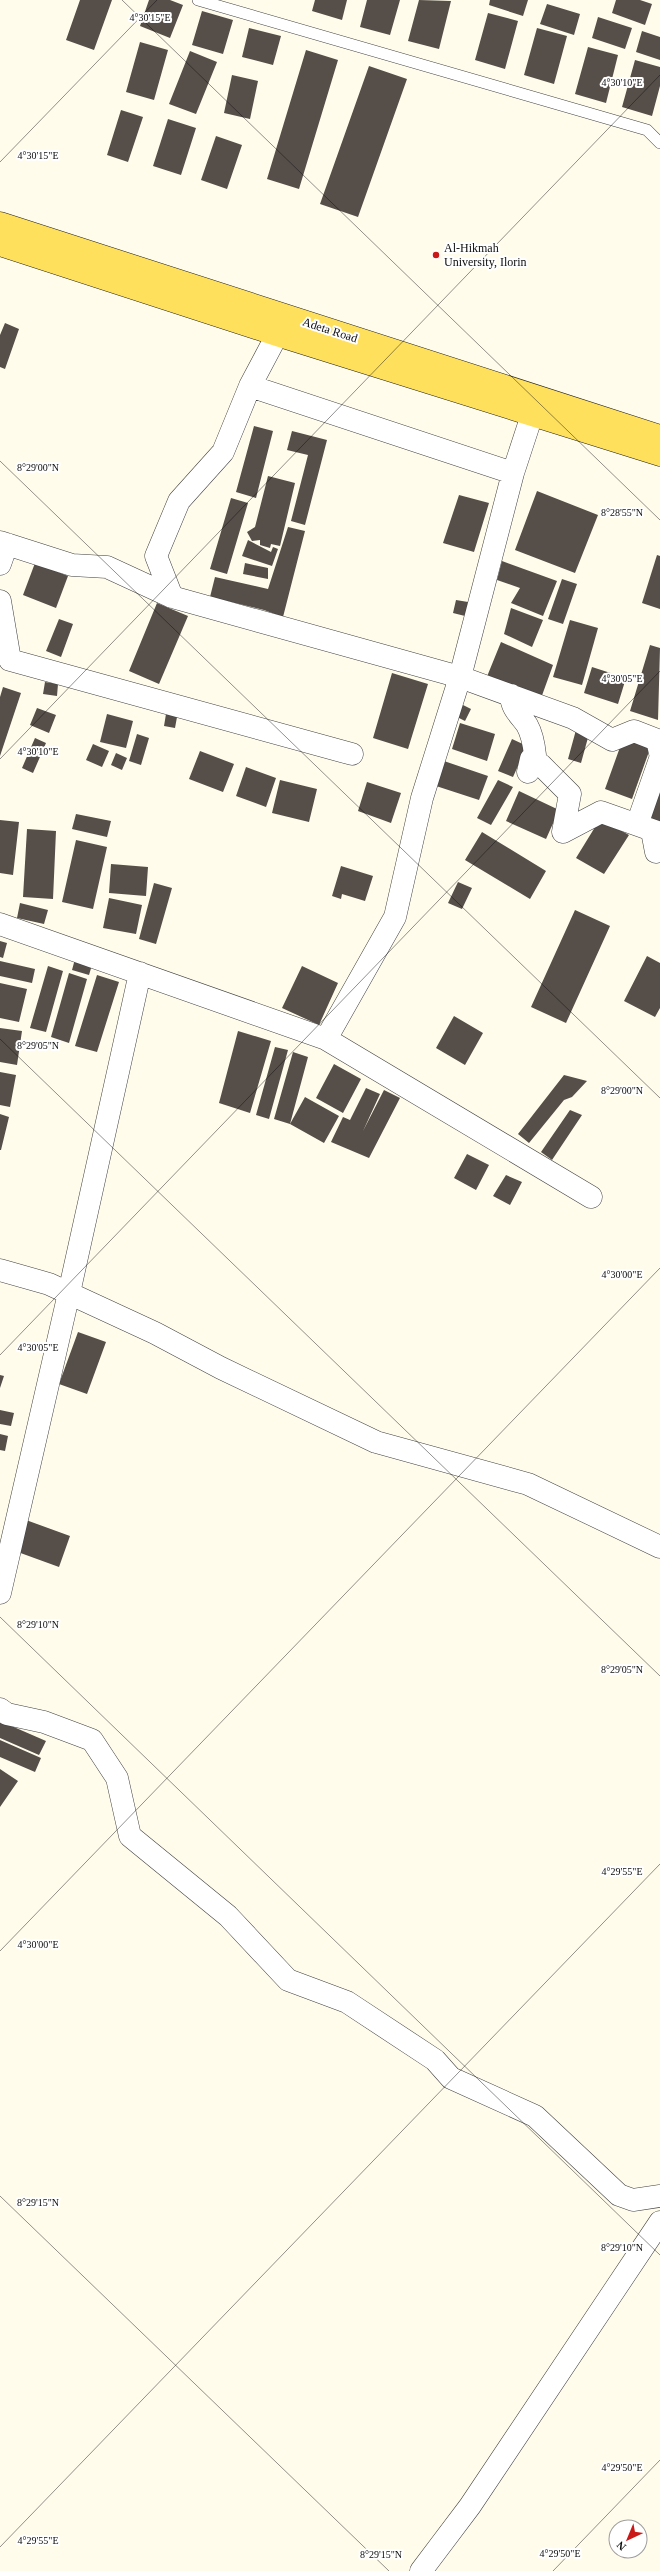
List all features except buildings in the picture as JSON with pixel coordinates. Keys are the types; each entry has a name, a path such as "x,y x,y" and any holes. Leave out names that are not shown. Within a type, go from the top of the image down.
{"main road":[{"name":"Adeta Road","path":"0,223 660,436"},
{"name":"Adeta Road","path":"0,244 277,335 660,455"}],"street":[{"path":"172,597 156,556 179,501 223,452 250,386 277,335"},
{"path":"250,386 513,473"},
{"path":"326,1039 395,917 422,798 460,677 513,473 532,414"},
{"path":"2,550 72,565 107,568 172,597 460,677 573,718 612,740 634,731 658,740 660,753"},
{"path":"0,601 10,660 352,754"},
{"path":"511,695 511,703 528,727 534,745 535,755 529,767 541,765 570,794 563,832 601,812 645,830"},
{"path":"645,830 660,759"},
{"path":"606,803 645,830"},
{"path":"0,924 326,1039 591,1197"},
{"path":"0,1593 69,1293 140,973"},
{"path":"0,1270 49,1284 69,1293 376,1442 528,1484 660,1547"},
{"path":"0,1709 7,1714 44,1722 92,1740 117,1778 130,1836 228,1916 288,1980 347,2002 435,2060 451,2078 534,2116 619,2195 633,2200 660,2196"},
{"path":"421,2571 470,2506 660,2222"}],"lane":[{"path":"198,0 647,130 660,143"}],"place":[{"name":"Al-Hikmah University, Ilorin","path":"436,255"}]}
